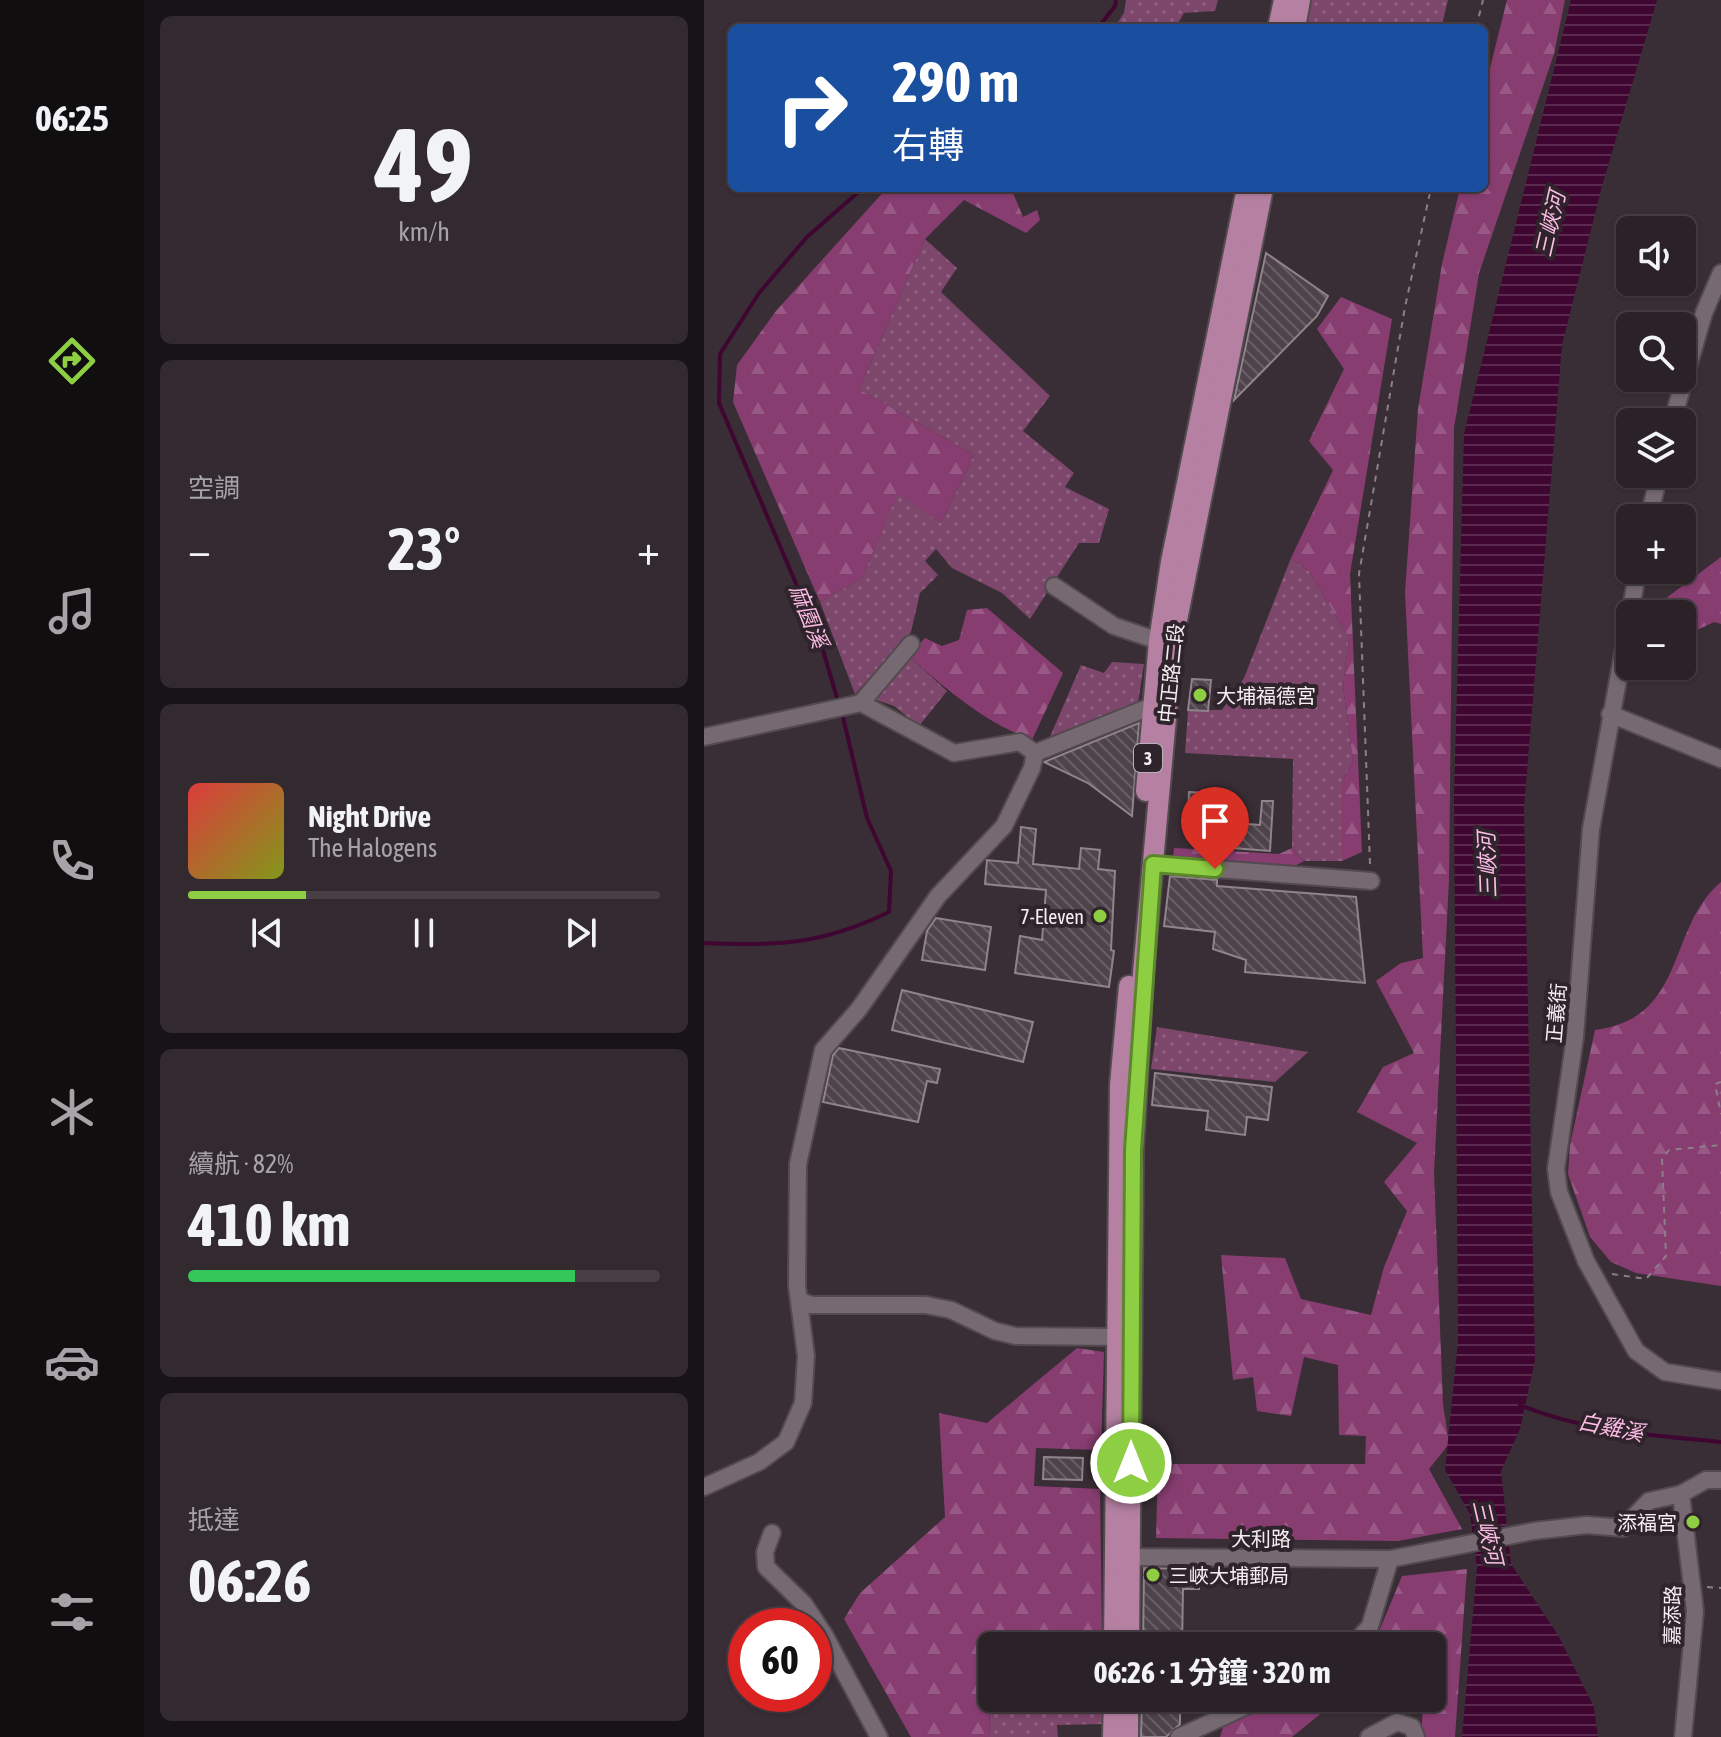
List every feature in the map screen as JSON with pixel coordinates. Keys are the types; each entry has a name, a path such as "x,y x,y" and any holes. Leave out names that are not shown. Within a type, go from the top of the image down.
{"main road":[{"path":"1279,24 1284,0"},
{"path":"1296,24 1300,0"},
{"name":"中正路二段","path":"1128,1632 1116,1337 1120,1085 1159,641 1171,562 1246,192"},
{"name":"中正路二段","path":"1115,1632 1123,1557 1133,1150 1153,864 1173,640 1263,223 1263,192"},
{"path":"1113,1737 1114,1712"},
{"path":"1128,1712 1128,1737"}],"street":[{"path":"1676,408 1704,313 1721,273"},
{"name":"正義街","path":"1635,584 1591,829 1575,1037 1556,1169 1564,1210 1586,1261 1625,1336 1648,1363 1665,1372 1721,1381"},
{"path":"1054,586 1114,626 1159,641"},
{"path":"861,703 911,644"},
{"path":"704,737 861,703 954,753 1020,742 1035,753"},
{"path":"1035,753 1152,706"},
{"path":"1610,714 1721,759"},
{"path":"704,1487 759,1462 786,1442 803,1403 806,1356 797,1286 798,1164 823,1050 859,1009 938,896 1004,826 1032,768 1035,753"},
{"path":"1153,864 1371,881"},
{"path":"801,1301 811,1305 926,1305 951,1310 995,1331 1016,1336 1116,1337"},
{"path":"1681,1494 1706,1480 1721,1480"},
{"name":"大利路","path":"1123,1557 1398,1557 1534,1531 1587,1525 1623,1528 1649,1501 1681,1494"},
{"name":"嘉添路","path":"1681,1494 1695,1611 1683,1737"},
{"path":"772,1533 765,1552 766,1567 804,1604 825,1636 879,1737"},
{"path":"1365,1632 1370,1626 1398,1557"},
{"path":"1179,1737 1233,1712"},
{"path":"1369,1737 1385,1727 1406,1722 1416,1737"}],"path":[{"path":"1477,24 1483,0"},
{"path":"1371,881 1359,574 1405,307 1430,192"},
{"path":"1721,1082 1715,1084 1721,1114"},
{"path":"1586,1261 1617,1277 1646,1279 1666,1256 1662,1159 1669,1150 1721,1145"}],"shaded area":[{"path":"1126,0 1218,0 1215,11 1184,13 1177,24 1117,24 1124,13"},
{"path":"1312,0 1448,0 1442,24 1306,24"},
{"path":"925,239 957,268 941,292 1050,396 1023,431 1074,473 1065,487 1109,509 1099,543 1079,543 1030,619 1002,593 952,568 936,549 925,561 938,575 920,593 911,632 855,694 820,602 862,578 898,492 941,523 974,455 859,389"},
{"path":"1291,558 1309,571 1349,638 1343,686 1353,761 1342,782 1342,861 1304,861 1292,848 1293,759 1185,753 1188,710 1222,710 1244,678"},
{"path":"909,656 947,691 919,726 894,706 871,698"},
{"path":"1112,662 1144,664 1138,703 1049,739 1081,665 1104,673"},
{"path":"1157,1027 1308,1052 1275,1082 1151,1069"},
{"path":"990,1712 1104,1712 1104,1724 1057,1725 1058,1737 989,1737"}],"green space":[{"path":"1507,0 1565,0 1554,54 1479,273 1454,428 1449,880 1434,1173 1443,1404 1449,1444 1429,1469 1462,1529 1398,1541 1156,1538 1158,1464 1365,1464 1366,1436 1339,1435 1338,1365 1304,1357 1291,1416 1257,1411 1253,1377 1233,1380 1221,1255 1285,1258 1301,1299 1371,1315 1384,1267 1407,1211 1384,1182 1417,1143 1357,1112 1383,1067 1414,1053 1376,981 1401,963 1423,958 1405,592 1418,409 1442,264 1459,192 1488,192 1488,76"},
{"path":"883,192 1013,192 1023,217 1037,210 1040,220 1026,233 964,200 925,239 859,389 974,455 941,523 898,493 862,578 820,602 733,402 737,365 776,311"},
{"path":"1341,297 1392,319 1350,574 1362,852 1342,861 1342,782 1353,761 1343,686 1349,638 1309,571 1291,558 1333,470 1309,441 1344,369 1317,329"},
{"path":"1721,557 1721,624 1714,622 1696,630 1696,600 1664,600 1685,584 1696,584 1696,576"},
{"path":"987,608 1063,673 1032,740 982,714 909,656 925,638 942,646 959,640 967,610"},
{"path":"1174,848 1279,854 1292,848 1304,861 1287,870 1173,860"},
{"path":"1721,882 1721,1286 1636,1273 1611,1262 1590,1237 1568,1174 1570,1145 1595,1030 1625,1022 1646,1008 1661,990 1704,901"},
{"path":"1077,1348 1104,1352 1101,1450 1036,1448 1034,1486 1100,1489 1102,1632 978,1632 978,1712 990,1712 989,1737 911,1737 844,1619 860,1593 945,1517 939,1413 987,1423"},
{"path":"1467,1569 1455,1737 1421,1737 1423,1712 1446,1712 1446,1632 1377,1632 1402,1576"},
{"path":"1251,1712 1323,1712 1292,1737 1220,1737 1224,1724"}],"water":[{"name":"三峽河","path":"1571,0 1657,0 1602,186 1562,345 1524,808 1535,1360 1520,1429 1501,1471 1511,1564 1558,1635 1594,1707 1598,1737 1462,1737 1477,1568 1470,1514 1445,1470 1458,1341 1454,796 1464,434"}],"building":[{"path":"1266,253 1328,296 1317,316 1234,400"},
{"name":"大埔福德宮","path":"1192,679 1211,680 1208,711 1188,710"},
{"path":"1139,723 1132,816 1088,783 1044,762"},
{"path":"1189,792 1206,793 1205,804 1220,805 1220,813 1235,814 1234,823 1260,825 1262,801 1273,801 1270,851 1232,848 1232,839 1217,838 1217,827 1202,826 1203,815 1188,814"},
{"path":"1021,827 1036,829 1033,864 1079,869 1081,848 1100,850 1098,869 1115,871 1111,950 1114,951 1109,987 1015,973 1020,936 1042,940 1046,890 985,884 987,860 1018,863"},
{"path":"1170,876 1217,880 1217,886 1356,897 1365,983 1245,972 1246,960 1213,949 1215,932 1164,926"},
{"path":"936,918 991,927 985,970 922,960 927,931"},
{"path":"902,990 1033,1022 1023,1062 892,1030"},
{"path":"839,1048 940,1069 937,1083 927,1081 918,1122 823,1102 833,1055"},
{"path":"1155,1073 1272,1087 1268,1120 1247,1117 1245,1135 1206,1130 1208,1111 1152,1105"},
{"path":"1044,1457 1083,1458 1082,1480 1043,1479"},
{"path":"1144,1568 1199,1569 1199,1589 1183,1589 1182,1632 1143,1632"},
{"path":"1142,1712 1180,1712 1180,1724 1166,1737 1141,1737"}],"waterway":[{"name":"麻園溪","path":"1101,24 1116,0"},
{"name":"麻園溪","path":"839,705 820,640 719,403 720,354 759,293 807,237 858,192"},
{"name":"麻園溪","path":"704,943 799,941 842,931 889,912 891,871 867,818 842,713"},
{"name":"白雞溪","path":"1520,1405 1594,1427 1721,1442"}],"place":[{"name":"大埔福德宮","path":"1200,695"},
{"name":"7-Eleven","path":"1100,916"},
{"name":"添福宮","path":"1693,1522"},
{"name":"三峽大埔郵局","path":"1153,1575"}],"route":[{"path":"1131,1463 1135,1088 1153,864 1215,869"}]}
